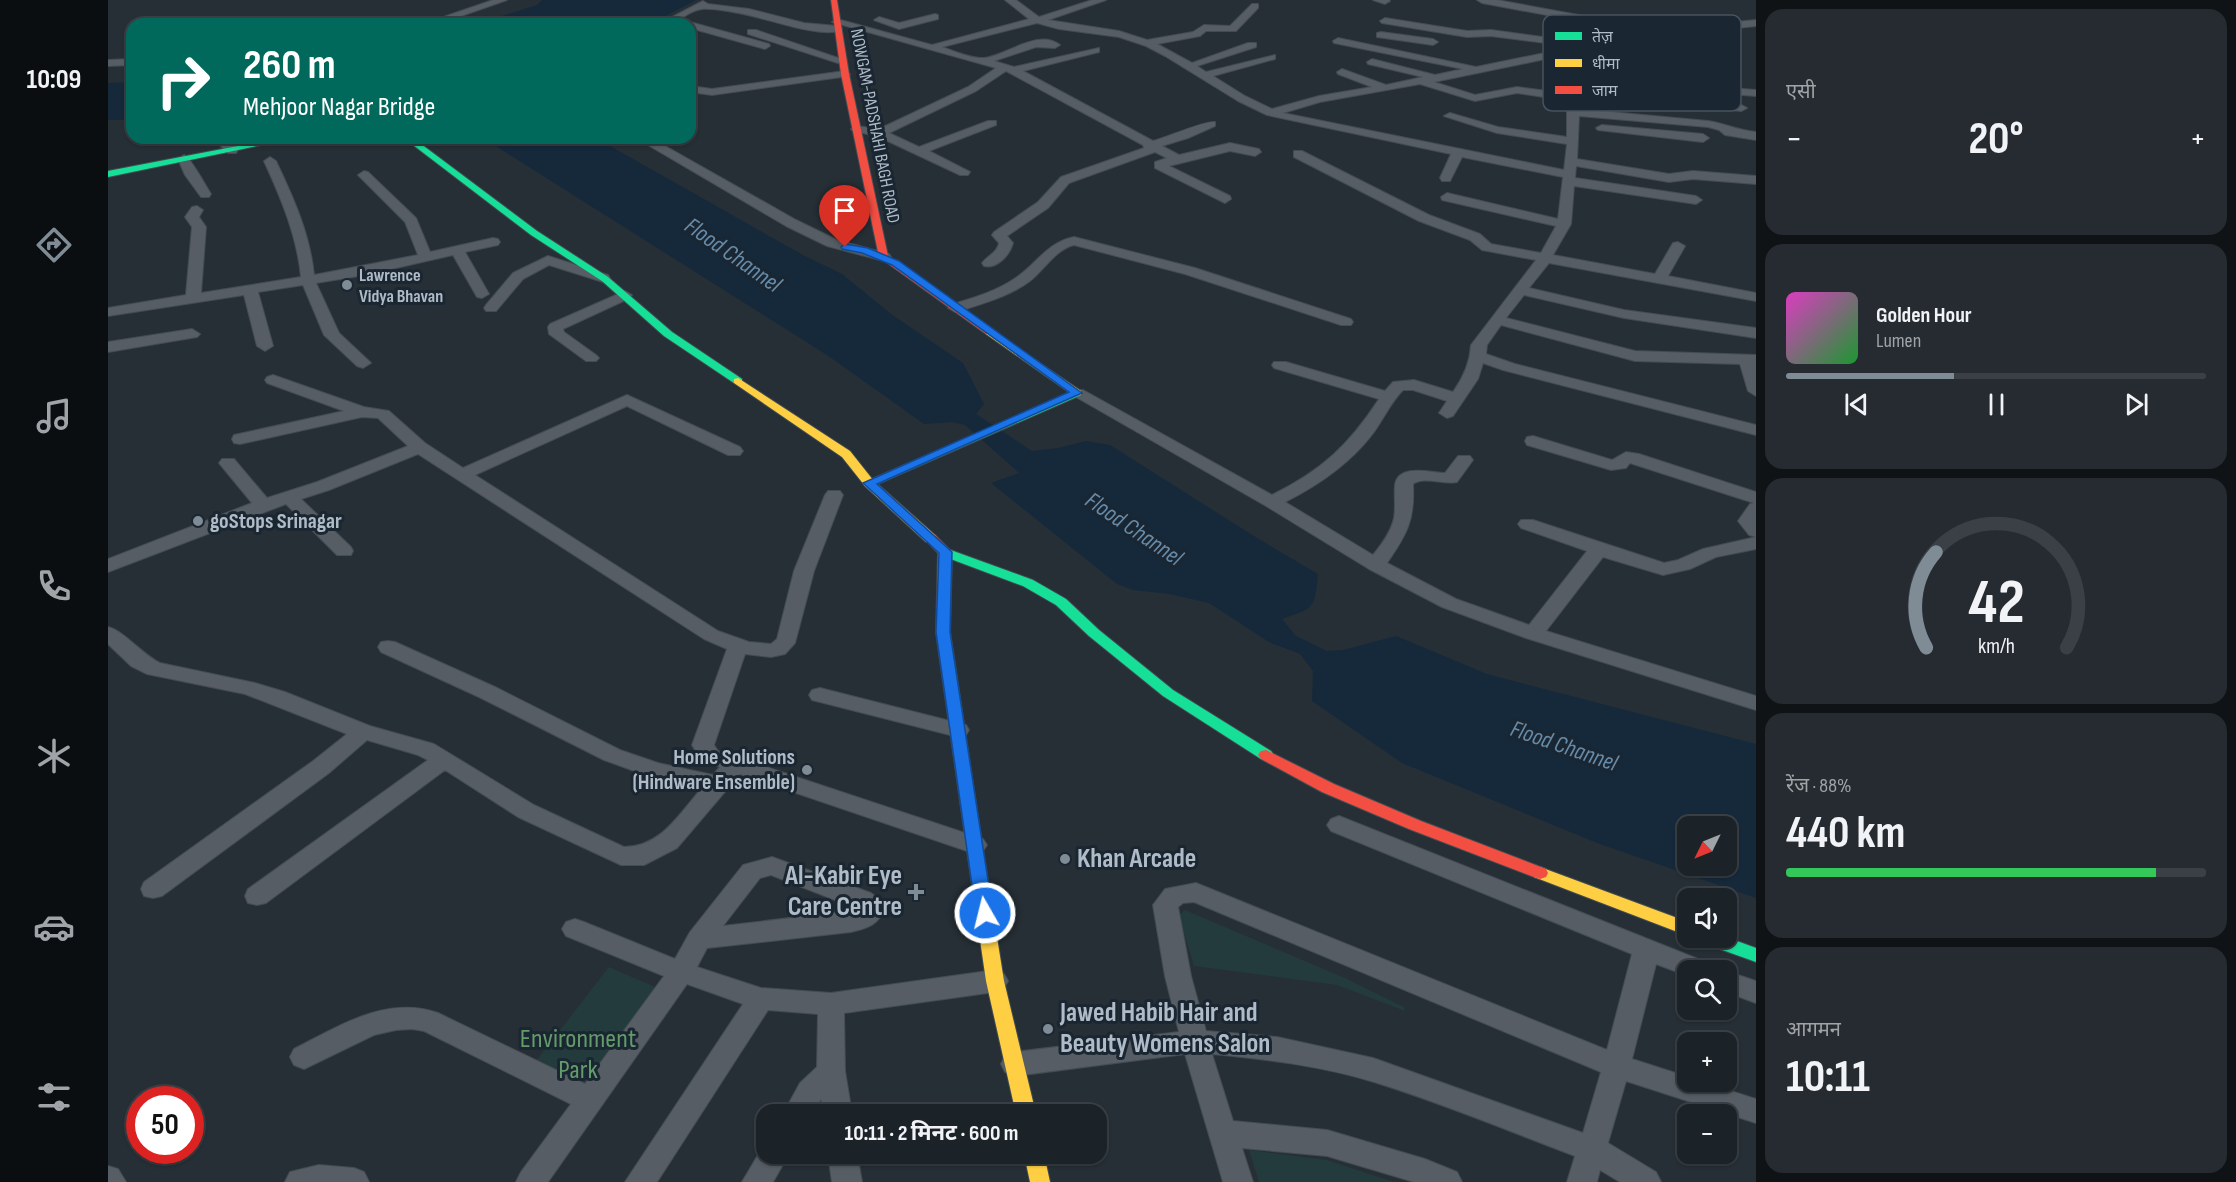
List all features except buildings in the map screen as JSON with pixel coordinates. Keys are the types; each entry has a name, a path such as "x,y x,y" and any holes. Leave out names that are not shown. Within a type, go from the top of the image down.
{"main road":[{"name":"NOWGAM-PADSHAHI BAGH ROAD","path":"838,14 843,67 884,257"},
{"path":"108,174 261,144"},
{"path":"416,144 534,233 606,279 668,334 846,454 869,483 945,552 1028,584 1061,602 1094,633 1168,693 1254,747 1328,788 1415,825 1677,925"},
{"path":"869,483 1070,396 884,257"},
{"path":"945,552 943,632 994,981 1024,1104"},
{"path":"1735,948 1756,956"},
{"path":"1036,1164 1040,1182"}],"street":[{"path":"446,18 502,0"},
{"path":"1010,0 1038,20 1128,37 1145,43 1189,65 1249,104 1270,113 1457,154 1570,173 1696,200"},
{"path":"933,47 1038,20 1101,0"},
{"path":"1482,0 1562,15"},
{"path":"675,18 704,3 804,26 838,14 933,47 1009,68 1151,147 1177,159"},
{"path":"1145,43 1196,34 1204,28 1233,29 1255,6"},
{"path":"863,15 898,26 935,17"},
{"path":"1385,21 1467,34 1491,33 1543,41"},
{"path":"696,27 780,51"},
{"path":"752,32 843,67"},
{"path":"1381,35 1451,44 1484,41 1543,44"},
{"path":"1338,41 1481,70"},
{"path":"986,61 1035,44 1055,45"},
{"path":"1189,65 1234,53 1252,45"},
{"path":"880,133 972,89 1009,68 1095,50"},
{"path":"1205,75 1271,57"},
{"path":"1270,113 1318,99 1422,82 1543,57"},
{"path":"108,63 126,62"},
{"path":"1372,62 1440,78"},
{"path":"696,90 712,92 843,67"},
{"path":"1342,72 1386,88"},
{"path":"1422,82 1475,98 1517,90 1543,91"},
{"path":"1741,92 1756,93"},
{"path":"1447,413 1470,379 1478,356 1479,345 1545,258 1564,224 1573,141 1580,122 1575,111"},
{"path":"1729,111 1744,112"},
{"path":"1450,116 1497,130 1573,141"},
{"path":"1580,122 1708,124 1723,127 1729,133 1756,136"},
{"path":"1580,122 1702,138"},
{"path":"919,151 992,123"},
{"path":"989,263 1004,250 1005,246 999,235 1043,205 1065,180 1211,124"},
{"path":"857,129 880,133 964,172"},
{"path":"226,144 232,150"},
{"path":"652,144 791,224 832,243 884,257"},
{"path":"256,145 268,159 291,207 306,261 308,280 332,335 363,363"},
{"path":"1225,199 1160,166 1177,159 1230,147 1255,152"},
{"path":"1298,154 1424,218 1475,237 1484,246 1756,297"},
{"path":"1446,178 1457,154"},
{"path":"184,159 191,175 205,194"},
{"path":"1570,173 1669,178 1694,175 1755,184"},
{"path":"364,175 411,221 426,258"},
{"path":"1447,197 1564,224"},
{"path":"193,298 199,227 192,218 197,210"},
{"path":"955,308 1008,289 1034,271 1060,246 1074,241 1190,271 1346,322"},
{"path":"108,312 308,280 426,258 493,242"},
{"path":"1659,279 1678,246"},
{"path":"457,250 482,294"},
{"path":"491,308 518,276 548,260 606,279"},
{"path":"250,288 265,346"},
{"path":"1519,290 1624,314 1756,333"},
{"path":"591,358 557,334 555,327 625,295"},
{"path":"1497,320 1635,356 1752,360 1756,391"},
{"path":"108,347 192,334"},
{"path":"1478,356 1509,367 1756,430"},
{"path":"1280,365 1389,397"},
{"path":"273,380 362,412 383,414 419,447 711,635 738,646 773,650 788,639 793,608 834,495"},
{"path":"1272,502 1317,479 1338,461 1367,430 1399,385 1407,384 1457,399"},
{"path":"1070,396 1272,502 1376,565 1449,603 1533,634 1756,703"},
{"path":"462,475 627,400 734,451"},
{"path":"240,440 362,412"},
{"path":"1533,441 1611,465 1620,464 1626,457 1633,458 1756,498"},
{"path":"108,566 419,447"},
{"path":"1376,565 1398,534 1404,520 1404,483 1409,477 1418,474 1441,479 1451,478 1464,460"},
{"path":"228,463 263,505"},
{"path":"289,497 344,551"},
{"path":"1756,508 1747,521 1756,531"},
{"path":"1527,524 1663,568 1683,565 1710,553 1756,543"},
{"path":"1533,634 1599,549"},
{"path":"108,633 138,661 154,669 277,697 363,732 411,744 481,781 526,811 621,856 633,858 644,856 669,842 734,766"},
{"path":"738,646 703,745 710,756 734,766 975,845"},
{"path":"388,647 487,692 612,755 654,770 718,784"},
{"path":"820,695 958,729"},
{"path":"153,889 321,767 363,732"},
{"path":"257,896 444,760"},
{"path":"1339,825 1677,962"},
{"path":"531,1182 681,972 699,939 744,878 752,871 760,867 772,866 862,900 872,907 870,914 861,920 699,939"},
{"path":"1238,1182 1184,1003 1165,905 1174,895 1196,892 1617,1066 1756,1111"},
{"path":"574,928 681,972 761,999 831,1004 994,981"},
{"path":"1582,1182 1617,1066 1646,951"},
{"path":"1737,985 1756,992"},
{"path":"640,1182 761,999"},
{"path":"831,1004 831,1071 836,1104"},
{"path":"304,1057 381,1020 412,1016 429,1021 589,1099"},
{"path":"1015,1064 1195,1041 1277,1049 1373,1070 1592,1149 1646,1182"},
{"path":"803,1104 810,1092 831,1071"},
{"path":"1222,1133 1328,1143 1425,1172 1447,1182"},
{"path":"757,1182 768,1164"},
{"path":"845,1164 848,1182"},
{"path":"300,1182 319,1178 354,1182"}],"green space":[{"path":"1185,910 1345,978 1404,1007 1405,1011 1337,985 1194,966 1179,915"},
{"name":"Environment Park","path":"609,967 660,989 587,1093 533,1065"},
{"path":"1249,1150 1327,1160 1394,1182 1259,1182"}],"water":[{"path":"542,0 696,0 662,18 496,18 537,5"},
{"path":"126,82 126,120 108,120 108,83"},
{"name":"Flood Channel","path":"493,144 607,144 801,254 842,274 891,314 963,363 984,404 976,414 1032,451 1086,441 1110,445 1318,574 1316,594 1311,606 1282,619 1296,636 1327,651 1343,650 1396,636 1487,674 1756,744 1756,898 1737,891 1737,888 1727,888 1692,876 1737,876 1737,816 1677,816 1677,871 1597,843 1402,763 1312,701 1313,671 1300,654 1269,642 1209,603 1169,594 1133,590 1117,584 991,483 1019,473 965,425 952,422 924,424 830,357"}],"traffic: fast":[{"path":"108,174 260,144"},
{"path":"416,144 534,233 605,279 668,334 738,381"},
{"path":"869,483 1077,393"},
{"path":"945,552 1028,583 1061,602 1094,633 1168,693 1266,755"},
{"path":"1737,948 1756,955"}],"traffic: slow":[{"path":"990,332 1077,393"},
{"path":"738,381 846,454 869,483 931,539"},
{"path":"975,850 995,981 1024,1104"},
{"path":"1540,873 1677,925"},
{"path":"1036,1164 1040,1182"}],"traffic: jam":[{"path":"834,0 845,74 884,257 990,332"},
{"path":"931,539 945,552 943,632 975,850"},
{"path":"1266,755 1328,788 1415,825 1540,873"}],"place":[{"name":"Lawrence Vidya Bhavan","path":"347,285"},
{"name":"goStops Srinagar","path":"198,521"},
{"name":"Home Solutions (Hindware Ensemble)","path":"807,770"},
{"name":"Khan Arcade","path":"1065,859"},
{"name":"Al-Kabir Eye Care Centre","path":"916,892"},
{"name":"Jawed Habib Hair and Beauty Womens Salon","path":"1048,1029"}],"route":[{"path":"845,247 865,250 895,263 1077,393 869,483 945,552 943,632 985,913"}]}
